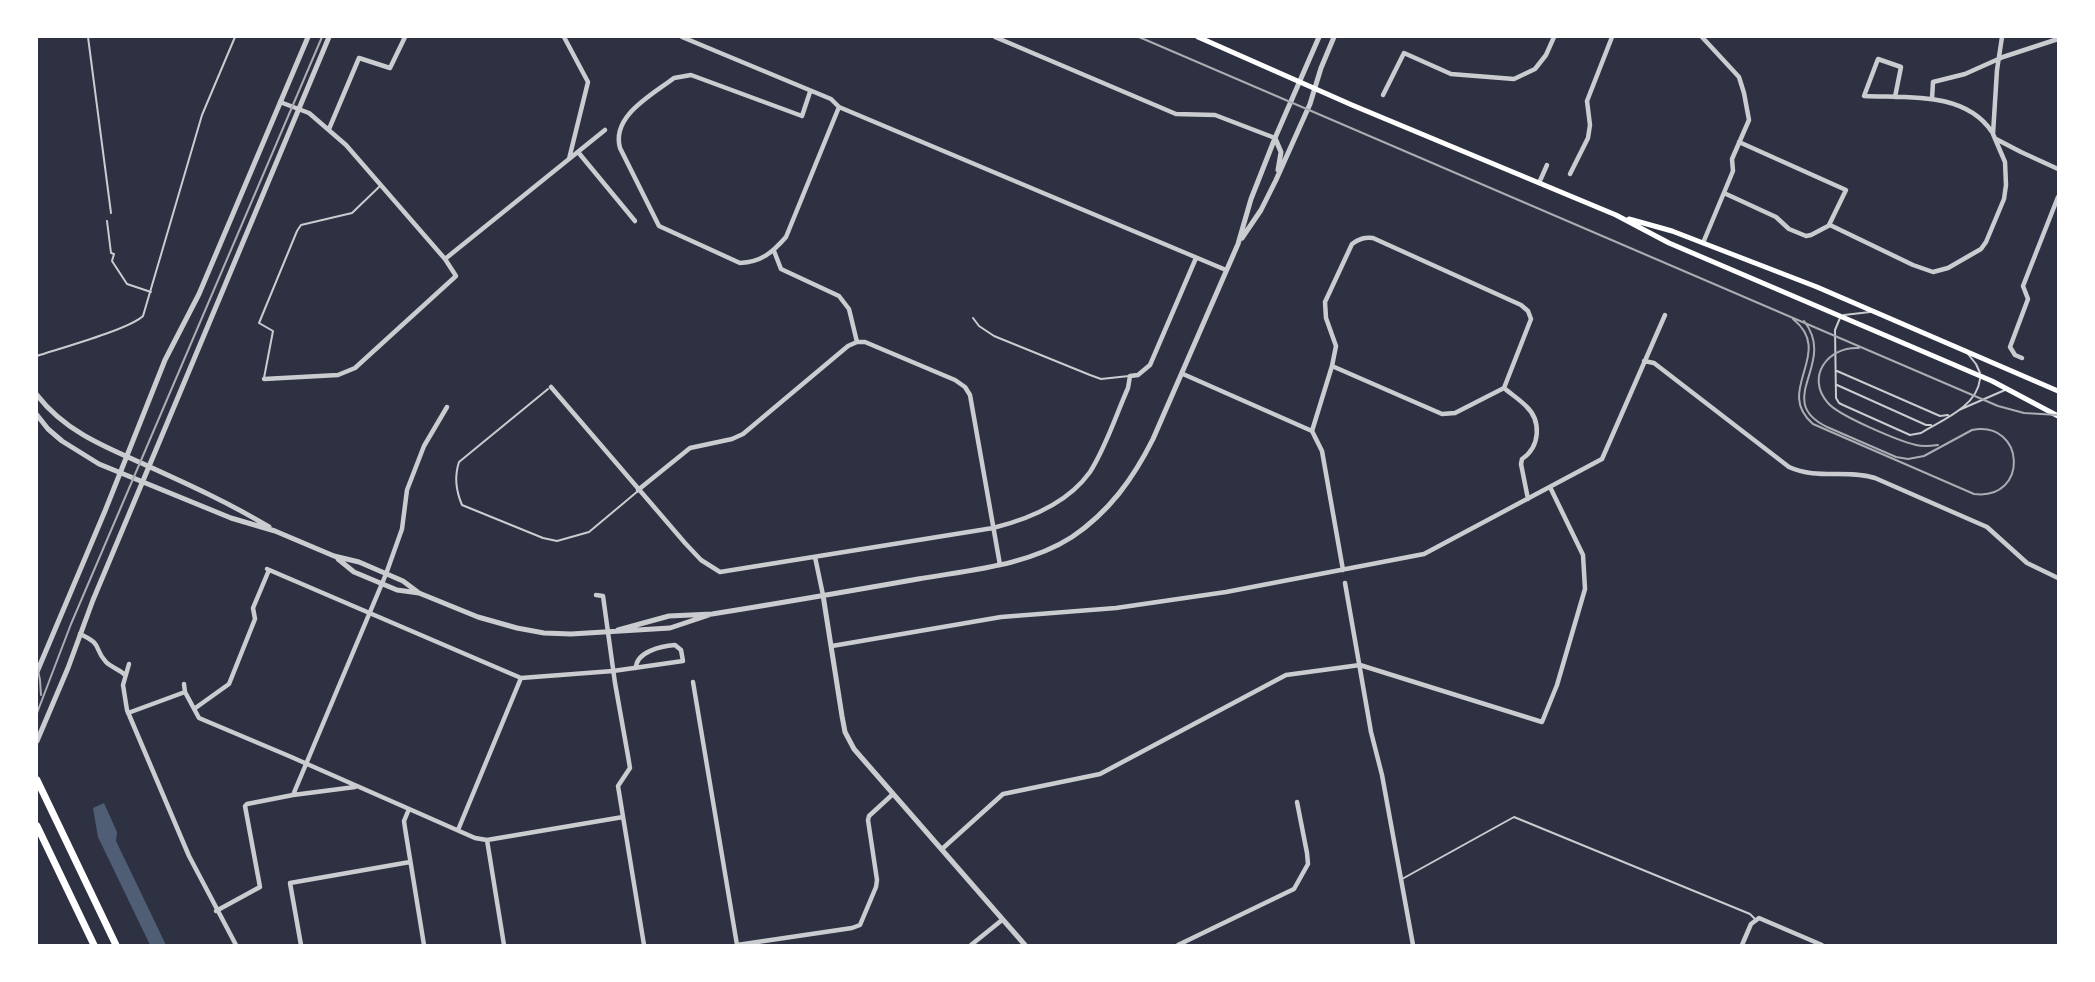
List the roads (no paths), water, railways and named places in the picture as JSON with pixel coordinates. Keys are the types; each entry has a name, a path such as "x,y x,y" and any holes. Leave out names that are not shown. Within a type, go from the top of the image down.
{"highway":[{"path":"37,780 116,945"},
{"path":"37,826 94,945"}],"main road":[{"path":"1198,37 1616,215 1669,243 2012,391 2058,416"},
{"path":"1616,215 1703,243 2058,390"}],"street":[{"path":"37,672 165,360 199,294 308,37"},
{"path":"37,741 329,37"},
{"path":"329,129 359,58 390,68 405,37"},
{"path":"564,37 588,82 569,159"},
{"path":"682,37 831,99 839,107 1226,270"},
{"path":"995,37 1176,114 1215,114 1275,138 1281,152 1276,180"},
{"path":"618,630 669,616 712,614 1000,565 1029,557 1069,539 1105,511 1139,466 1183,374 1238,244 1251,199 1275,138 1319,37"},
{"path":"1238,244 1261,210 1276,180 1310,104 1334,37"},
{"path":"1383,95 1404,53 1451,74 1514,79 1535,69 1546,55 1554,37"},
{"path":"1570,174 1588,138 1590,125 1587,101 1612,37"},
{"path":"1702,37 1739,77 1749,120 1732,159 1733,171 1703,243"},
{"path":"1995,137 2002,37"},
{"path":"1933,99 1933,82 1965,74 2058,39"},
{"path":"1829,225 1918,268 1936,272 1948,268 1984,246 2004,198 2006,171 1995,137 1971,111 1951,102 1864,96 1878,59 1901,67 1895,97"},
{"path":"810,92 802,116 691,75 682,76 674,78 630,113 618,134 620,148 656,222 664,230 740,263 763,259 786,237 839,107"},
{"path":"264,379 338,375 355,368 456,276 445,259 329,129 310,113 279,102"},
{"path":"445,259 605,130"},
{"path":"1995,137 2058,169"},
{"path":"1724,193 1776,217 1789,229 1806,236 1829,225 1846,190 1739,142"},
{"path":"578,152 635,220"},
{"path":"1539,183 1547,165"},
{"path":"2022,358 2015,355 2010,347 2028,299 2024,286 2027,276 2057,200"},
{"path":"1312,431 1336,345 1326,318 1325,302 1352,244 1358,239 1373,238 1521,305 1531,319 1504,388 1464,410 1442,414 1332,366"},
{"path":"774,251 781,269 831,291 845,302 857,342"},
{"path":"551,387 701,560 720,572 993,528 1048,508 1068,494 1087,475 1128,388 1130,376 1144,371 1150,365 1196,258"},
{"path":"832,646 1001,617 1116,608 1226,592 1424,554 1602,459 1665,315"},
{"path":"638,490 690,448 732,439 743,433 848,346 865,342 955,380 965,387 970,395 1000,565"},
{"path":"1644,361 1654,363 1788,467 1812,474 1858,474 1875,478 1987,527 2027,563 2058,578"},
{"path":"1183,374 1312,431 1322,451 1343,570"},
{"path":"1504,388 1528,407 1538,428 1532,452 1522,459 1521,464 1528,499"},
{"path":"37,395 72,429 233,505 275,531"},
{"path":"293,795 386,574 402,529 407,490 424,446 447,407"},
{"path":"37,415 52,433 69,447 99,464 231,518 275,531 334,556 359,562 403,581 419,593"},
{"path":"942,849 1003,794 1100,774 1286,674 1360,664 1542,722 1558,682 1585,589 1583,555 1549,487"},
{"path":"334,556 354,572 397,590 419,593 478,617 544,633 670,628 712,614"},
{"path":"815,557 845,732 854,749 1025,945"},
{"path":"194,709 229,684 255,619 253,608 268,570 521,678 613,671 636,668 683,661 682,653 675,645 669,646 641,656 637,659 636,668"},
{"path":"1345,583 1413,945"},
{"path":"596,595 603,596 630,768 618,786 644,945"},
{"path":"80,634 94,641 106,662 125,676"},
{"path":"129,664 123,694 128,713 188,856 236,945"},
{"path":"458,830 521,678"},
{"path":"693,682 737,945 860,925 877,880 868,820 893,794"},
{"path":"184,684 185,692 199,718 475,838 487,840 623,817"},
{"path":"128,713 185,692"},
{"path":"216,911 260,887 245,806 293,795 356,786"},
{"path":"1178,945 1294,889 1308,864 1297,802"},
{"path":"409,809 404,821 424,945"},
{"path":"487,840 504,945"},
{"path":"301,945 290,883 410,862"},
{"path":"1742,945 1756,919 1762,919 1822,945"},
{"path":"971,945 1002,920"},
{"path":"805,935 806,945"}],"lane":[{"path":"88,37 111,213"},
{"path":"37,356 140,320 144,316 202,115 235,37"},
{"path":"264,379 273,331 260,323 297,230 301,225 352,213 380,186"},
{"path":"107,221 111,253 114,254 112,261 127,284 150,292"},
{"path":"1874,312 1851,313 1841,317 1835,330 1836,398 1840,404 1904,432 1917,435 1958,410 1975,396 1980,377 1976,364 1963,350"},
{"path":"973,318 979,327 994,336 1090,376 1101,379 1130,376"},
{"path":"1836,366 1839,372 1940,416 1951,414"},
{"path":"1836,381 1840,388 1926,425 1937,423"},
{"path":"551,387 460,463 456,471 456,482 462,505 543,538 557,541 589,532 638,490"},
{"path":"1958,410 1977,404 2001,391 2012,391"},
{"path":"1400,880 1514,817 1634,865 1756,919"}],"water":[{"path":"104,803 117,832 116,841 166,945 150,945 98,837 93,808"}],"tram line":[{"path":"37,713 71,624 322,37"},
{"path":"1139,37 1998,406 2024,413 2058,415"},
{"path":"1793,319 1805,332 1809,345 1799,398 1802,411 1813,424 1974,494 1992,493 2004,486 2012,474 2014,461 2011,448 2003,437 1990,430 1972,430 1924,456 1908,459 1896,457 1827,427 1812,416 1805,405 1805,393 1814,352 1812,337 1804,321"},
{"path":"1859,348 1838,352 1823,365 1819,383 1821,393 1828,403 1856,421 1897,439 1919,446 1938,445"},
{"path":"37,666 41,695"}]}
